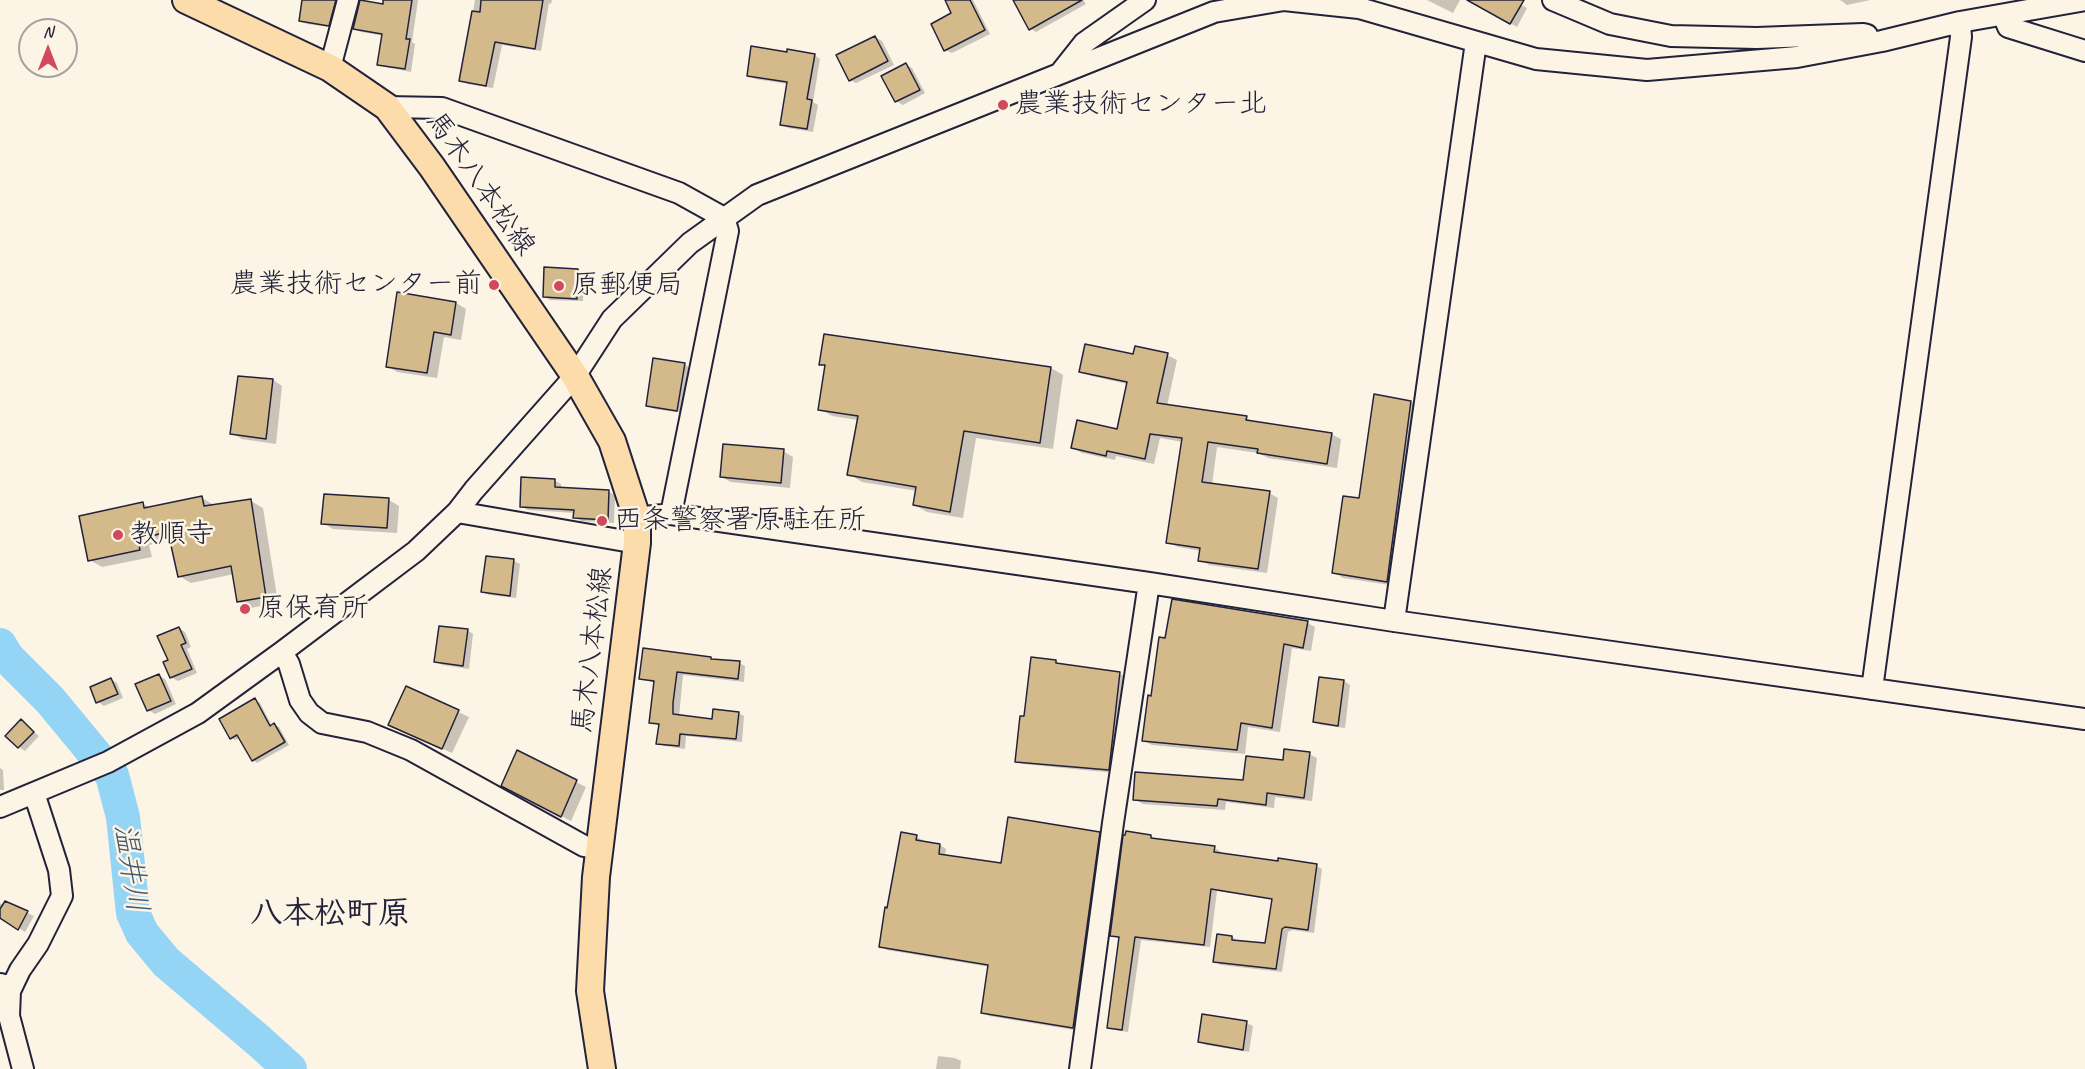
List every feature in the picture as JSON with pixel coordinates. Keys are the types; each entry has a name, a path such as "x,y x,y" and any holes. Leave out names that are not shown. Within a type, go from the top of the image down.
{"main road":[{"name":"馬木八本松線","path":"186,0 330,68 387,107 432,167 575,376 612,441 637,518 638,543 596,877 590,991 602,1069"}],"street":[{"path":"330,68 348,0"},
{"path":"1060,74 1084,43 1145,0"},
{"path":"0,807 108,762 198,712 416,551 457,512 575,376 612,319 690,243 757,195 1214,12 1284,0 1359,8 1536,59 1647,70 1797,57 1882,41 1960,22 2085,0"},
{"path":"1552,0 1610,24 1671,36 1757,38 1863,34 1882,41"},
{"path":"2002,15 2008,27 2085,51"},
{"path":"1872,689 1961,37 1960,22"},
{"path":"1394,621 1476,42"},
{"path":"387,107 442,108 679,193 724,218 728,231 671,514"},
{"path":"457,512 638,543"},
{"path":"637,518 671,514 1394,621 2085,719"},
{"path":"1080,1069 1113,823 1149,583"},
{"path":"282,652 289,664 300,700 309,714 322,723 367,732 411,750 584,846 600,849"},
{"path":"23,1069 9,1016 5,988 38,944 62,896 59,870 34,793"}],"building":[{"path":"302,0 336,0 329,26 299,21"},
{"path":"360,0 383,4 383,0 412,0 406,39 410,39 405,69 377,65 382,34 353,29"},
{"path":"481,0 543,0 535,49 495,42 486,86 459,81 472,11 480,12"},
{"path":"945,0 970,0 985,30 944,51 931,24 951,13"},
{"path":"1013,0 1082,0 1029,30"},
{"path":"1467,0 1524,0 1510,24"},
{"path":"875,36 888,61 849,81 836,55"},
{"path":"751,46 815,54 807,99 812,100 807,129 780,125 787,82 747,76"},
{"path":"906,63 920,90 895,102 881,76"},
{"path":"544,267 578,269 577,299 543,297"},
{"path":"397,292 456,302 451,335 434,332 427,373 386,367"},
{"path":"824,334 1051,367 1040,443 964,431 950,512 913,505 916,487 847,475 858,416 818,410 825,365 819,365"},
{"path":"1085,344 1133,354 1135,346 1168,353 1157,403 1247,416 1246,420 1332,433 1327,464 1257,453 1258,449 1208,442 1202,482 1270,491 1258,569 1198,561 1200,548 1166,543 1182,438 1150,434 1145,459 1107,451 1106,456 1071,448 1077,420 1117,429 1127,382 1079,372"},
{"path":"653,358 685,363 677,411 646,406"},
{"path":"238,376 273,379 266,439 230,434"},
{"path":"1374,394 1411,401 1387,582 1332,573 1343,496 1359,498"},
{"path":"723,444 784,449 781,483 720,477"},
{"path":"521,477 555,479 555,487 609,490 608,520 573,518 574,510 520,507"},
{"path":"324,494 389,498 387,528 321,524"},
{"path":"202,496 204,506 251,499 266,597 237,602 231,566 178,577 168,532 138,539 140,550 88,561 79,516 143,502 144,508"},
{"path":"486,556 514,559 510,596 481,592"},
{"path":"1172,599 1308,621 1303,648 1284,644 1272,728 1241,723 1237,750 1142,741 1159,637 1165,638"},
{"path":"439,626 468,629 463,666 434,662"},
{"path":"179,627 186,643 181,645 192,669 170,678 163,662 168,660 157,636"},
{"path":"643,648 711,657 711,659 740,661 738,679 677,672 673,703 673,714 712,719 713,709 739,712 736,739 680,734 679,746 656,744 659,724 649,723 654,681 639,679"},
{"path":"1031,657 1120,672 1109,770 1015,762 1020,716 1024,716"},
{"path":"159,674 171,701 147,711 135,684"},
{"path":"1319,677 1344,680 1338,726 1313,722"},
{"path":"111,678 118,694 96,703 90,687"},
{"path":"406,686 459,710 442,749 388,725"},
{"path":"255,698 270,726 274,723 285,742 252,761 237,735 230,739 219,719"},
{"path":"21,719 34,732 18,748 5,736"},
{"path":"1284,749 1310,752 1304,798 1267,793 1266,805 1218,799 1217,806 1133,800 1135,772 1243,780 1246,756 1283,760"},
{"path":"517,750 577,780 561,817 501,786"},
{"path":"1008,817 1100,832 1073,1028 981,1013 988,965 879,947 901,832 917,835 916,840 940,844 939,854 1001,863"},
{"path":"1126,831 1151,835 1151,838 1215,846 1214,852 1317,864 1308,930 1285,927 1282,929 1276,969 1213,962 1217,934 1232,936 1232,940 1265,943 1272,899 1211,889 1204,945 1135,937 1122,1030 1107,1028 1119,937 1110,936 1123,835"},
{"path":"5,901 28,911 18,930 0,918 0,909"},
{"path":"1202,1014 1247,1021 1243,1050 1198,1042"}],"waterway":[{"name":"温井川","path":"0,645 7,657 50,700 112,775 123,817 133,913 142,933 166,962 290,1069"}],"place":[{"name":"農業技術センター北","path":"1003,105"},
{"name":"農業技術センター前","path":"494,285"},
{"name":"原郵便局","path":"559,286"},
{"name":"西条警察署原駐在所","path":"602,521"},
{"name":"教順寺","path":"118,535"},
{"name":"原保育所","path":"245,609"}],"district":[{"name":"八本松町原","path":"330,915"}]}
